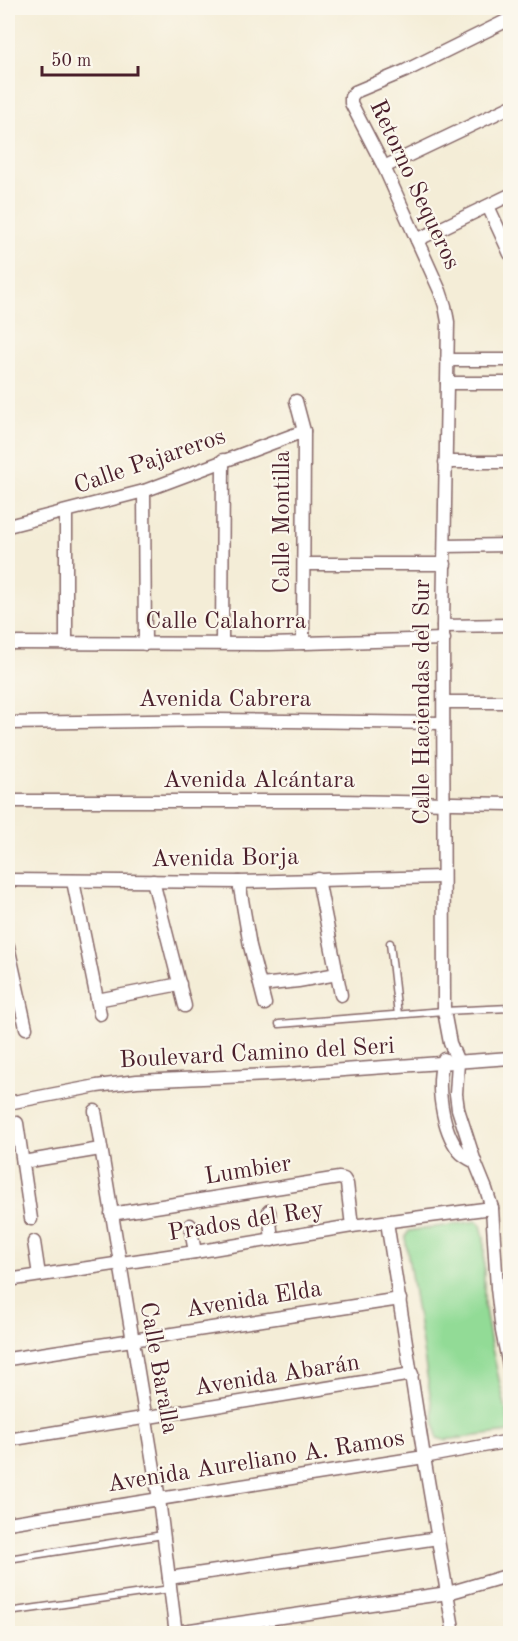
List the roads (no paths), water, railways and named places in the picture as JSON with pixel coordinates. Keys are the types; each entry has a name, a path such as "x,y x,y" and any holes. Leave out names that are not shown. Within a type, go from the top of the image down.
{"street":[{"name":"Retorno Sequeros","path":"447,360 446,306 384,166 351,102 351,97 355,92 405,71 510,19"},
{"path":"384,166 510,107"},
{"path":"417,240 510,195"},
{"path":"488,206 510,254"},
{"path":"447,360 510,360"},
{"name":"Calle Haciendas del Sur","path":"447,360 443,633 444,1011 450,1043 458,1062 456,1094 458,1109 492,1208 496,1288 506,1331 510,1371"},
{"path":"447,383 510,383"},
{"name":"Calle Montilla","path":"296,401 304,431 303,643"},
{"name":"Calle Pajareros","path":"8,526 144,491 304,431"},
{"path":"222,643 223,460"},
{"path":"445,462 510,462"},
{"path":"144,491 145,644"},
{"path":"66,512 66,644"},
{"path":"445,546 510,545"},
{"path":"304,564 445,564"},
{"name":"Calle Calahorra","path":"8,643 303,643 443,633 510,625"},
{"path":"444,702 510,702"},
{"name":"Avenida Cabrera","path":"8,723 216,720 443,723"},
{"name":"Avenida Alcántara","path":"8,801 510,804"},
{"name":"Avenida Borja","path":"8,879 239,882 442,876"},
{"path":"318,879 341,995"},
{"path":"73,881 100,1014"},
{"path":"153,881 185,1006"},
{"path":"239,882 250,946 265,1004"},
{"path":"8,946 13,1003 26,1028"},
{"path":"261,985 337,974"},
{"path":"97,1000 180,984"},
{"name":"Calle Haciendas del Sur","path":"450,1043 442,1064 441,1100 448,1128 457,1149 475,1162"},
{"name":"Boulevard Camino del Seri","path":"8,1103 137,1081 288,1074 510,1059"},
{"name":"Calle Baralla","path":"95,1111 118,1263 159,1499 176,1633"},
{"path":"17,1123 31,1219"},
{"path":"23,1162 100,1149"},
{"name":"Lumbier","path":"111,1214 339,1178 344,1179 347,1184 352,1226"},
{"name":"Prados del Rey","path":"8,1280 352,1226 492,1208"},
{"path":"269,1210 272,1240"},
{"path":"387,1222 454,1634"},
{"path":"190,1225 195,1252"},
{"path":"34,1242 39,1275"},
{"name":"Avenida Elda","path":"8,1359 400,1299"},
{"name":"Avenida Abarán","path":"8,1440 412,1374"},
{"name":"Avenida Aureliano A. Ramos","path":"8,1523 424,1457 510,1441"},
{"path":"170,1583 438,1538"},
{"path":"176,1633 448,1593 510,1575"}],"lane":[{"path":"390,943 399,1014"},
{"path":"279,1024 510,1008"},
{"path":"8,1559 164,1535"},
{"path":"8,1612 170,1583"}]}
